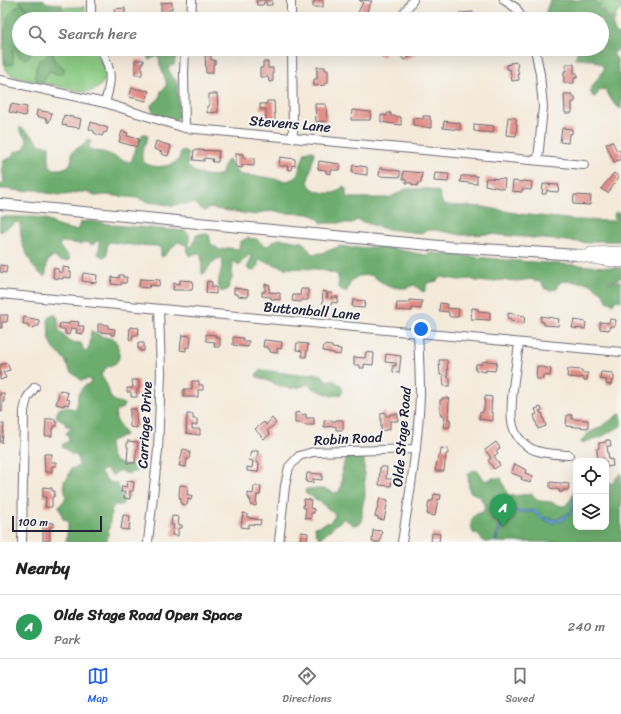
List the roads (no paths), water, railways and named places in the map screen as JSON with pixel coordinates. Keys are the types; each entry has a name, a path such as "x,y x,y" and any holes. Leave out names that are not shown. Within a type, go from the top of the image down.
{"highway":[{"path":"578,255 621,252"},
{"path":"578,255 621,262"}],"main road":[{"path":"0,204 450,247 578,255"}],"street":[{"path":"91,0 91,12"},
{"path":"191,12 192,0"},
{"path":"291,0 291,12"},
{"path":"405,12 413,0"},
{"path":"504,0 516,8 518,12"},
{"path":"104,56 111,74 110,86 105,103"},
{"path":"185,56 185,128"},
{"path":"292,56 293,137"},
{"path":"536,56 540,74 543,106 538,160"},
{"name":"Stevens Lane","path":"0,80 105,103 185,128 584,165"},
{"name":"Buttonball Lane","path":"0,294 621,352"},
{"name":"Carriage Drive","path":"148,542 158,450 161,373 159,309"},
{"name":"Olde Stage Road","path":"402,542 416,449 420,394 418,334"},
{"path":"519,343 512,408 513,425 518,438 527,447 544,453 569,455"},
{"path":"22,542 24,411 27,398 35,387"},
{"name":"Robin Road","path":"279,542 285,486 289,467 299,456 313,452 416,449"}],"water":[{"path":"573,501 573,512 562,521 553,523 540,518 533,512 517,513 505,506 500,532 496,542 494,542 499,530 501,506 503,504 507,504 517,511 535,510 544,518 555,520 572,511"}],"place":[{"name":"Olde Stage Road Open Space","path":"503,527"}]}
